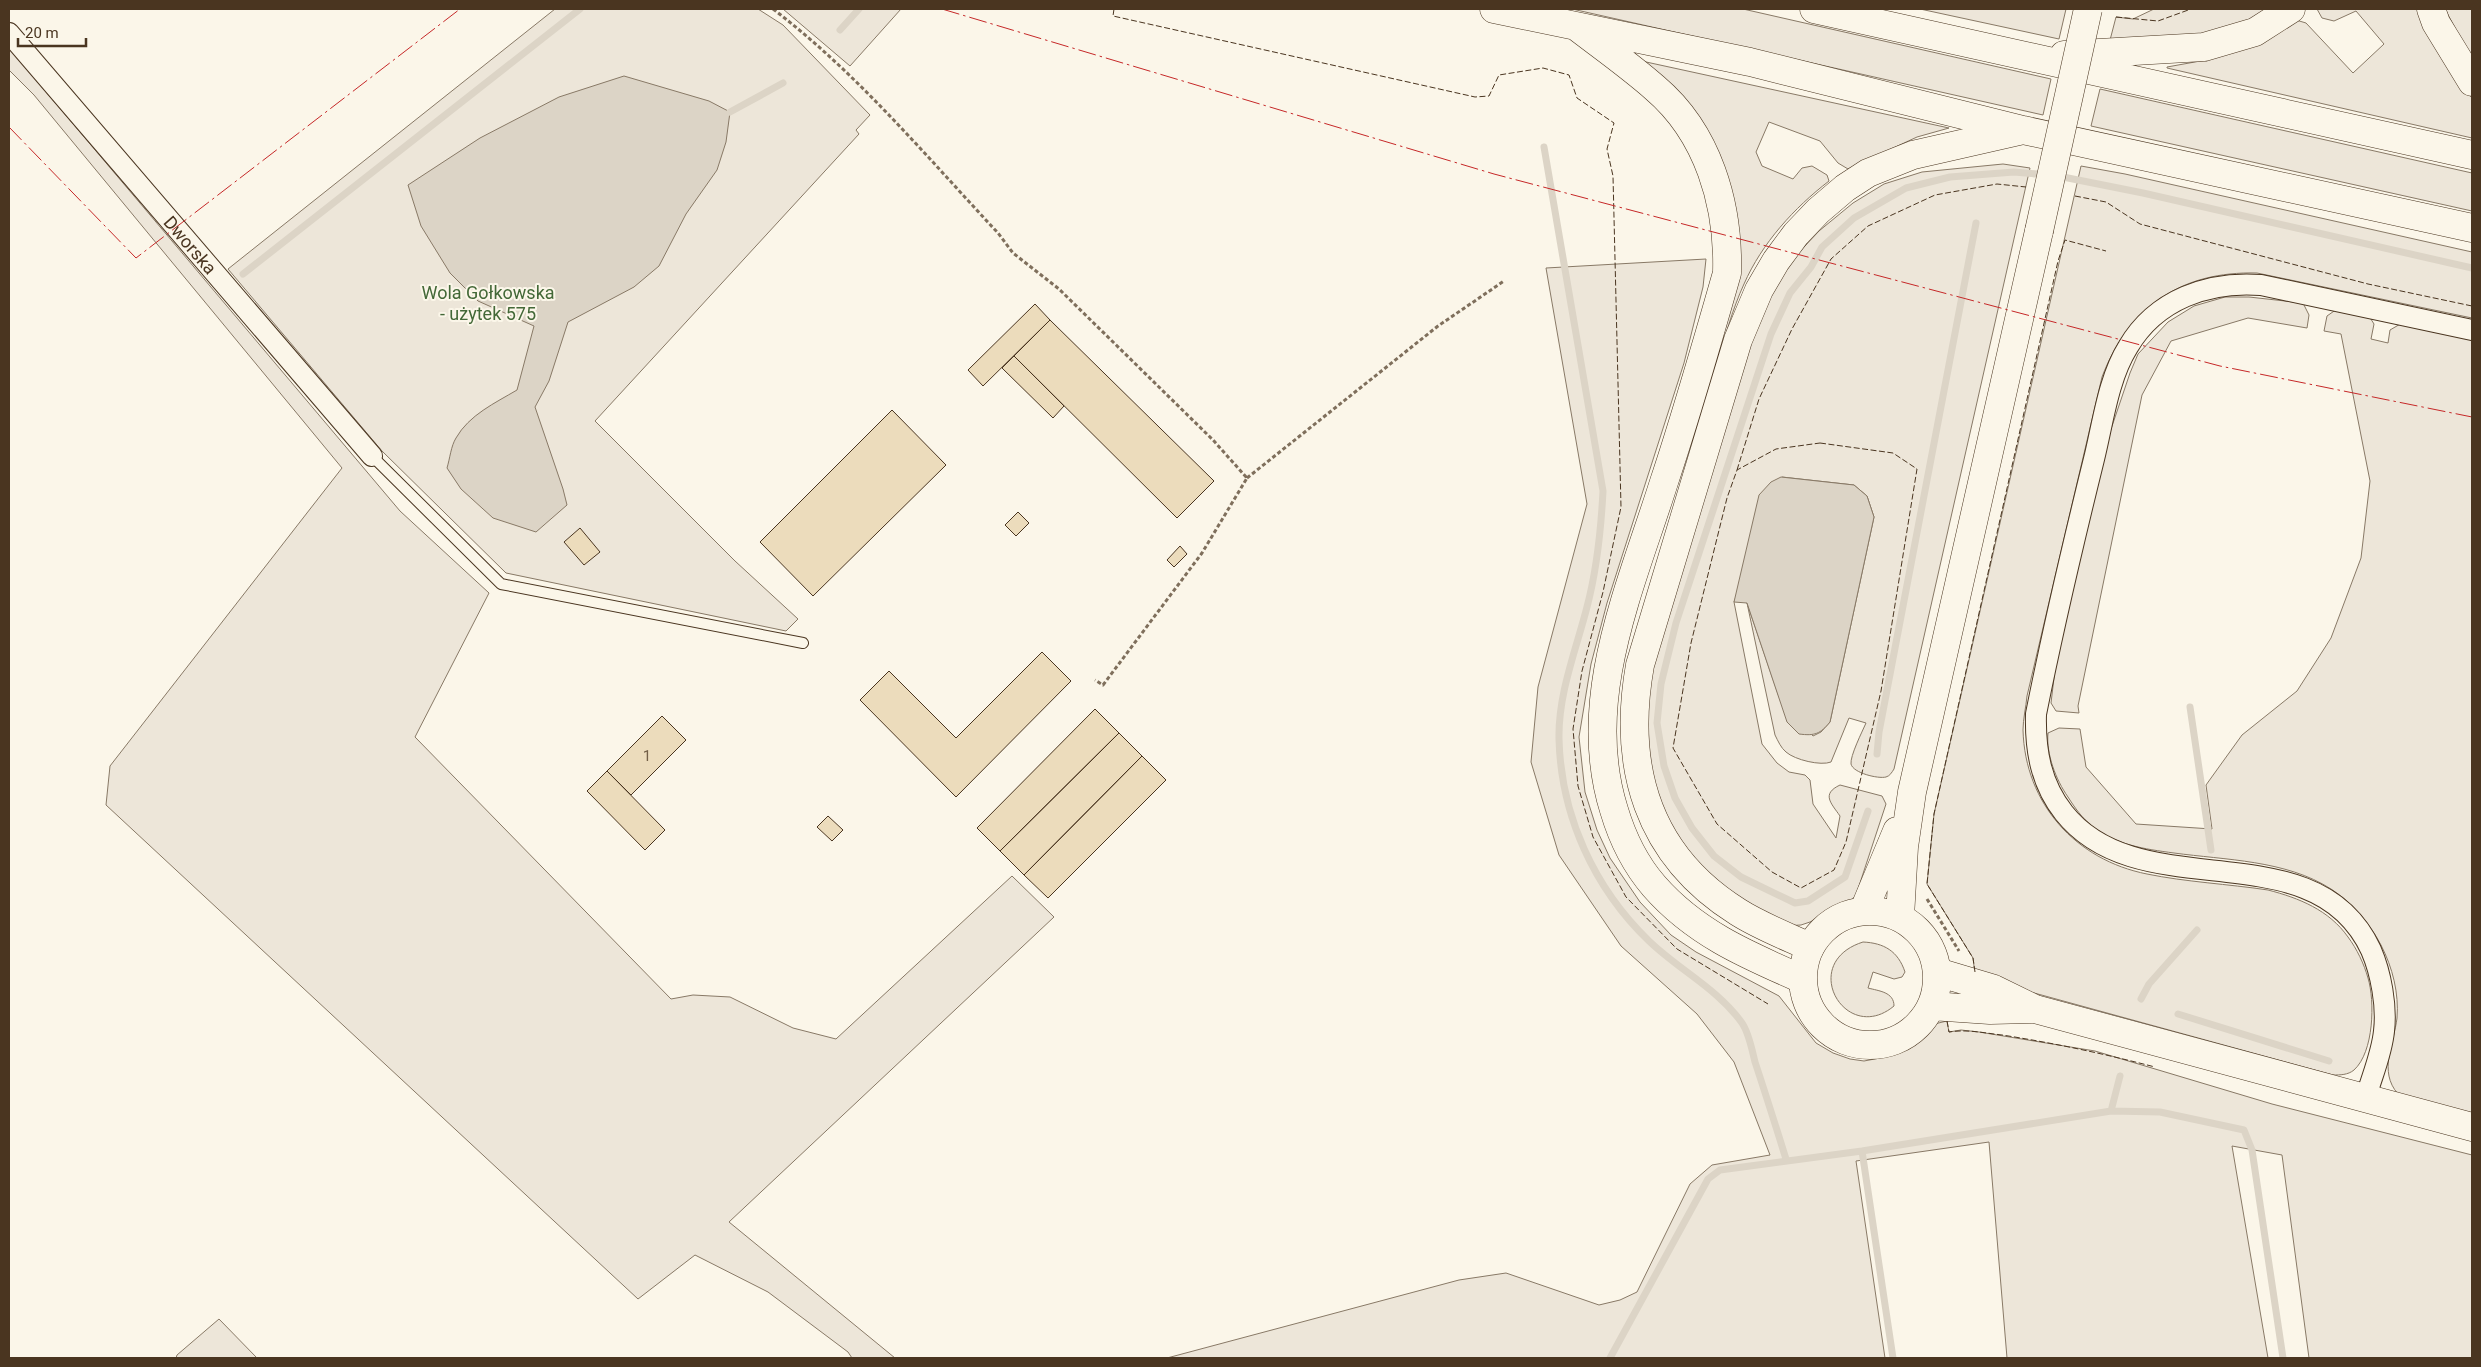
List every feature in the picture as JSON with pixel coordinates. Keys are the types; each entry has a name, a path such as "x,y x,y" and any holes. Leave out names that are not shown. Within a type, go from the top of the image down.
{"main road":[{"path":"1494,9 1750,62 2024,130 2472,228"},
{"path":"1814,9 2472,155"},
{"path":"1900,917 1904,847 1912,792 2088,9"},
{"path":"2031,57 2204,48 2255,32 2291,9"},
{"path":"2431,9 2436,24 2472,82"},
{"path":"1577,27 1656,88 1699,140 1716,181 1726,227 1728,252 1727,272 1693,392 1618,628 1608,669 1602,708 1602,746 1609,795 1620,828 1635,860 1653,885 1676,909 1699,928 1730,947 1802,979"},
{"path":"1810,947 1737,911 1700,884 1671,850 1648,805 1638,774 1634,735 1634,698 1640,664 1738,340 1759,290 1776,261 1796,234 1818,211 1868,174 1914,155 2024,130"},
{"path":"1864,910 1912,792"},
{"path":"1864,910 1887,912 1900,917 1917,929 1934,958 1937,972 1936,988 1931,1006 1917,1026 1902,1037 1885,1044 1860,1045 1837,1037 1818,1021 1807,1001 1802,979 1803,968 1810,947 1816,937 1832,922 1853,912 1864,910"},
{"path":"1937,972 1994,988 2035,1009 2472,1127"},
{"path":"1931,1006 1990,1010 2035,1009"}],"street":[{"name":"Dworska","path":"9,33 372,456"},
{"path":"2366,1097 2384,1032 2384,1008 2375,960 2360,929 2328,900 2285,882 2250,874 2188,868 2136,860 2100,845 2070,820 2057,804 2046,783 2035,742 2036,714 2074,543 2111,390 2128,347 2155,316 2186,295 2237,283 2261,285 2472,330"}],"lane":[{"path":"372,456 501,584 803,643"}],"path":[{"path":"773,9 826,54 886,113 998,233 1013,253 1059,289 1213,440 1247,478"},
{"path":"1095,680 1103,685 1202,553 1247,478 1438,326 1504,281"},
{"path":"1922,891 1959,952 1961,960"}],"green space":[{"name":"Wola Gołkowska - użytek 575","path":"555,9 758,9 783,25 870,115 856,130 859,134 595,421 735,561 798,619 786,631 506,573 382,451 228,269"},
{"path":"783,9 901,9 850,66"},
{"path":"1572,9 1743,9 2051,79 2043,115"},
{"path":"1920,9 2066,9 2059,39"},
{"path":"2154,9 2271,9 2218,33 2109,44 2116,17 2133,19"},
{"path":"2317,9 2421,9 2463,87 2472,98 2472,138 2167,68 2206,60 2296,20 2306,23 2353,73 2384,44 2356,11 2334,21 2322,18"},
{"path":"2445,9 2472,9 2472,60"},
{"path":"9,48 400,511 489,593 415,737 671,999 693,995 730,997 793,1028 836,1039 1012,876 1054,917 729,1222 895,1358 852,1358 848,1352 768,1292 695,1255 638,1299 106,805 110,766 342,468 34,95 9,70"},
{"path":"1637,60 1949,128 1917,137 1848,169 1838,163 1820,141 1769,122 1756,152 1762,166 1793,179 1802,168 1812,166 1827,175 1829,181 1791,215 1760,254 1751,269 1732,314 1716,365 1712,362 1736,227"},
{"path":"2100,89 2472,173 2472,211 2091,126"},
{"path":"2003,164 2030,168 1894,769 1890,775 1886,777 1872,776 1861,773 1853,767 1851,764 1852,755 1866,723 1849,718 1831,762 1815,763 1802,760 1786,752 1775,735 1747,603 1779,697 1813,736 1821,732 1830,722 1874,517 1867,496 1854,485 1782,477 1734,602 1762,744 1777,763 1789,772 1805,775 1810,780 1813,804 1836,838 1840,816 1831,803 1829,795 1834,788 1840,785 1882,796 1886,804 1856,895 1850,902 1810,922 1801,925 1784,926 1706,876 1661,813 1642,725 1650,670 1747,345 1769,295 1791,261 1819,231 1853,203 1884,184 1922,172"},
{"path":"2081,166 2125,174 2472,252 2472,318 2257,273 2230,274 2205,278 2182,286 2143,312 2113,352 2102,377 2027,696 2023,722 2026,757 2033,782 2044,804 2059,824 2077,842 2098,856 2121,867 2147,874 2280,893 2312,906 2332,919 2351,942 2362,962 2368,978 2372,1000 2371,1026 2366,1051 2361,1062 2352,1072 2347,1074 2333,1075 2005,985 1975,974 1973,958 1927,884 1934,814"},
{"path":"1706,259 1703,287 1684,363 1607,603 1591,664 1579,737 1585,792 1597,830 1610,858 1640,902 1671,935 1696,952 1779,996 1816,1043 1833,1053 1850,1059 1864,1061 1880,1058 1908,1045 1930,1025 1947,1021 1949,1032 1961,1030 1979,1032 2095,1051 2272,1104 2472,1155 2472,1358 2309,1358 2282,1155 2232,1146 2268,1358 2007,1358 1989,1142 1856,1161 1885,1358 1167,1358 1459,1280 1506,1273 1599,1305 1620,1300 1637,1292 1690,1184 1712,1165 1770,1155 1734,1062 1697,1014 1621,946 1559,855 1531,762 1538,687 1587,504 1546,268"},
{"path":"2225,297 2249,297 2303,303 2309,315 2307,328 2248,318 2171,341 2142,395 2078,706 2079,713 2056,711 2051,703 2056,661 2109,435 2130,373 2138,354 2168,322 2194,306"},
{"path":"2337,309 2369,316 2374,324 2371,339 2388,343 2390,330 2402,323 2472,338 2472,1113 2398,1094 2392,1085 2388,1067 2397,1018 2397,999 2394,981 2389,963 2371,928 2346,900 2313,879 2295,872 2255,863 2152,850 2111,838 2088,823 2073,805 2056,775 2050,758 2048,733 2059,728 2080,729 2086,767 2136,824 2212,829 2206,785 2242,735 2297,691 2331,638 2361,558 2370,481 2341,334 2324,331 2327,316"},
{"path":"1863,942 1877,944 1889,949 1898,959 1905,972 1902,977 1894,979 1873,972 1868,988 1889,995 1894,1006 1876,1016 1860,1016 1846,1009 1836,997 1831,982 1833,966 1843,952"},
{"path":"219,1319 257,1358 176,1358 177,1355"}],"shaded area":[{"path":"624,76 709,101 730,112 726,142 717,170 686,214 659,266 634,287 568,322 549,381 535,407 567,505 536,532 493,518 461,489 447,468 454,441 461,430 483,410 517,390 534,326 478,301 450,273 421,226 408,185 480,138 559,97"},
{"path":"1781,477 1854,485 1867,496 1874,517 1830,722 1820,732 1809,735 1799,734 1787,722 1747,603 1734,602 1759,495 1771,482"}],"building":[{"path":"1035,304 1050,320 983,386 968,370"},
{"path":"1050,320 1214,481 1177,518 1014,356"},
{"path":"1014,356 1064,406 1053,418 1002,368"},
{"path":"892,410 946,465 813,596 760,542"},
{"path":"1018,512 1029,523 1016,536 1005,525"},
{"path":"580,528 600,552 584,565 564,542"},
{"path":"1180,546 1187,554 1174,567 1167,560"},
{"path":"1042,652 1071,681 956,797 860,700 889,671 956,738"},
{"path":"1095,709 1119,733 1000,851 977,828"},
{"path":"662,716 686,740 631,795 607,771"},
{"path":"1119,733 1142,756 1024,875 1000,851"},
{"path":"1142,756 1166,780 1048,898 1024,875"},
{"path":"607,771 665,830 645,850 587,791"},
{"path":"828,816 843,830 832,841 817,827"}],"waterway":[{"path":"243,274 580,9"},
{"path":"840,30 859,9"},
{"path":"730,112 783,83"},
{"path":"1544,147 1603,491 1596,564 1587,607 1561,705 1559,739 1561,768 1566,796 1584,849 1612,898 1629,920 1649,941 1722,1000 1742,1023 1786,1159"},
{"path":"1868,811 1845,877 1808,901 1795,903 1741,877 1714,856 1692,828 1675,798 1664,766 1657,723 1661,684 1676,623 1771,334 1790,293 1811,267 1822,247 1854,218 1906,188 1950,177 2014,172 2047,175"},
{"path":"2058,176 2143,193 2472,268"},
{"path":"1877,754 1879,732 1976,223"},
{"path":"2190,707 2211,850"},
{"path":"2141,999 2149,984 2197,930"},
{"path":"2178,1014 2329,1061"},
{"path":"2111,1111 2120,1076"},
{"path":"1610,1358 1708,1179 1720,1170 1862,1151 2111,1111 2160,1112 2244,1130 2252,1150 2283,1358"},
{"path":"1862,1151 1893,1358"}],"fence":[{"path":"1114,9 1113,16 1475,97 1489,96 1499,75 1543,68 1569,75 1577,98 1614,123 1607,149 1613,176 1621,507 1603,592 1582,671 1573,729 1578,786 1593,837 1626,897 1677,949 1768,1004"},
{"path":"2116,17 2158,21 2191,9"},
{"path":"1737,470 1759,399 1792,329 1831,259 1868,226 1935,195 1997,184 2026,187"},
{"path":"2075,196 2106,202 2140,224 2368,284 2472,306"},
{"path":"1975,972 1973,958 1927,884 1934,814 2058,261 2065,240 2106,251"},
{"path":"1820,443 1893,453 1917,469 1881,691 1846,842 1834,870 1801,888 1772,872 1717,824 1673,748 1691,643 1727,498 1737,470 1776,449 1820,443"},
{"path":"1947,1021 1949,1032 1975,1032 2021,1038 2079,1049 2155,1067"}],"power":[{"path":"9,127 136,258 460,9"},
{"path":"942,9 1494,174 2220,366 2472,417"}]}
